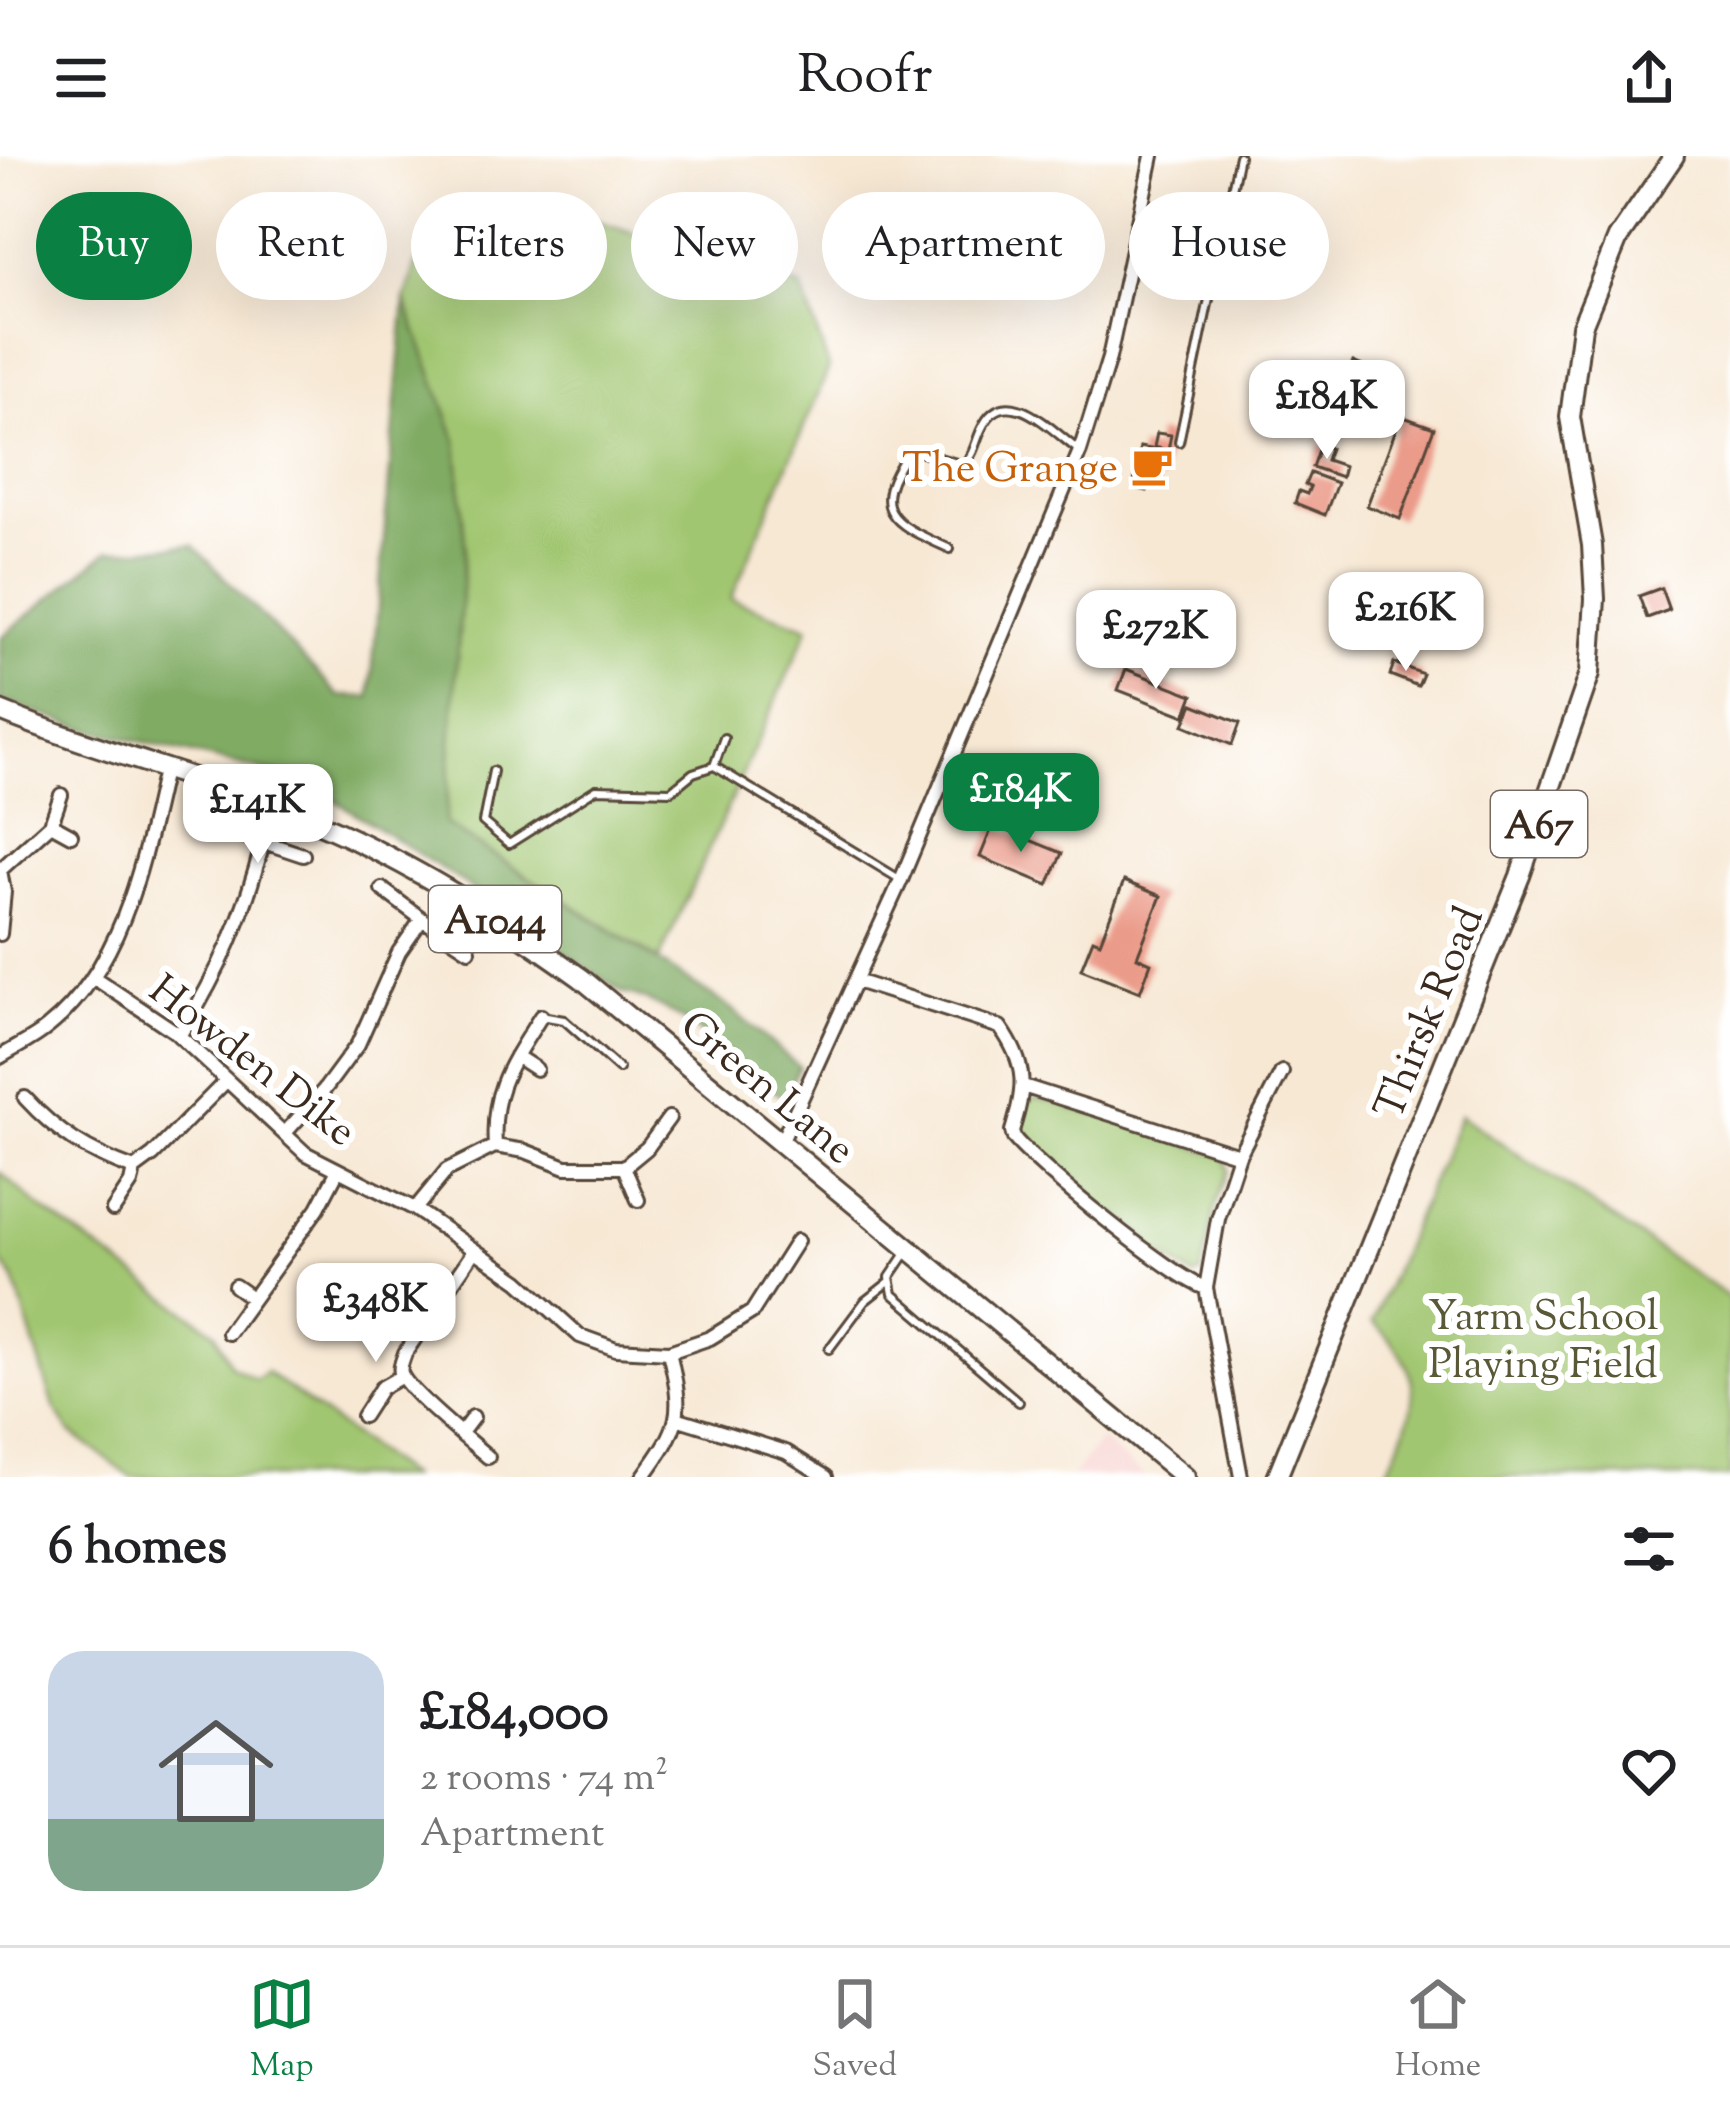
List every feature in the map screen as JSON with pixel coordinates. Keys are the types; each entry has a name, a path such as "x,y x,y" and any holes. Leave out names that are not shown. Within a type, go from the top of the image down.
{"main road":[{"name":"Thirsk Road","path":"1277,1477 1520,877 1590,673 1595,599 1592,545 1570,417 1582,326 1618,238 1674,156"},
{"name":"Green Lane","path":"0,711 323,825 463,899 581,978 1185,1477"}],"street":[{"path":"781,1143 901,880 1080,452 1109,358 1152,156"},
{"path":"0,1057 49,1026 92,977 121,927 165,766"},
{"path":"0,934 4,892 0,870 51,824 62,795"},
{"path":"51,824 71,835"},
{"path":"228,830 303,855"},
{"path":"179,1036 223,965 250,896 262,842"},
{"path":"382,889 469,950"},
{"path":"285,1132 358,1044 399,952 422,919"},
{"name":"Howden Dike","path":"92,977 179,1036 305,1153 415,1209 519,1281 580,1336 616,1349 669,1352 710,1339 752,1312 793,1247 803,1265"},
{"path":"856,981 1000,1027 1026,1087 1012,1131 1019,1145 1191,1284 1206,1288"},
{"path":"495,1146 493,1115 500,1082 541,1016"},
{"path":"516,1055 536,1069"},
{"path":"1240,1475 1206,1288 1218,1219 1239,1155 1282,1072"},
{"path":"113,1210 131,1183 134,1169 226,1081"},
{"path":"1026,1087 1239,1155"},
{"path":"25,1098 56,1131 100,1157 134,1169"},
{"path":"415,1209 447,1171 495,1146 525,1151 566,1167 624,1167 647,1148 670,1118"},
{"path":"624,1167 638,1200"},
{"path":"228,1333 318,1208 338,1170"},
{"path":"402,1376 405,1353 474,1250"},
{"path":"235,1286 253,1298"},
{"path":"643,1477 679,1419 680,1395 669,1352"},
{"path":"363,1416 381,1388 402,1376"},
{"path":"402,1376 488,1457"},
{"path":"460,1433 473,1418"},
{"path":"679,1419 786,1452 826,1477"}],"lane":[{"path":"1179,442 1239,156"},
{"path":"950,549 896,523 890,512 896,476 909,452 963,465 994,410 1011,405 1080,452"},
{"path":"714,766 724,738"},
{"path":"493,771 482,822 509,844 596,789 671,791 693,772 714,766 901,880"},
{"path":"945,775 998,796"},
{"path":"541,1016 563,1020 619,1069"},
{"path":"829,1349 865,1301 889,1282 909,1249"},
{"path":"889,1282 897,1299 1018,1402"}],"shaded area":[{"path":"1101,1440 1145,1477 1071,1477"}],"green space":[{"path":"607,224 631,232 631,300 798,300 798,287 802,288 829,368 731,599 809,627 659,960 445,824 465,546 457,442 405,300 411,281 411,300 607,300"},
{"path":"405,300 457,442 465,546 445,824 729,1007 799,1067 784,1099 684,1021 623,993 303,780 79,727 0,700 0,638 108,551 193,545 339,696 370,697"},
{"path":"1035,1098 1225,1157 1229,1171 1216,1204 1201,1274 1193,1277 1150,1246 1149,1239 1117,1213 1111,1214 1028,1144 1022,1122 1027,1103"},
{"name":"Yarm School Playing Field","path":"1460,1115 1730,1298 1730,1477 1385,1477 1413,1396 1405,1361 1372,1322"},
{"path":"0,1172 38,1206 215,1332 231,1366 256,1380 266,1372 409,1477 131,1477 69,1431 54,1407 14,1279 0,1260"}],"building":[{"path":"1353,362 1381,374 1363,416 1335,404"},
{"path":"1401,416 1434,428 1400,519 1367,506"},
{"path":"1157,433 1171,435 1168,450 1154,447"},
{"path":"1320,444 1330,448 1326,460 1344,466 1341,477 1312,467"},
{"path":"1140,447 1167,452 1162,481 1149,479 1147,491 1133,488"},
{"path":"1310,473 1337,483 1325,515 1295,503 1299,491 1307,494"},
{"path":"1661,588 1669,610 1647,618 1639,596"},
{"path":"1394,663 1423,674 1418,686 1390,675"},
{"path":"1126,669 1193,695 1185,716 1118,690"},
{"path":"1193,704 1240,723 1232,745 1184,725"},
{"path":"993,825 1062,853 1048,885 980,857"},
{"path":"1124,881 1161,896 1137,957 1151,963 1140,992 1081,969 1093,939 1100,942"}],"place":[{"name":"The Grange","path":"1152,466"}]}
